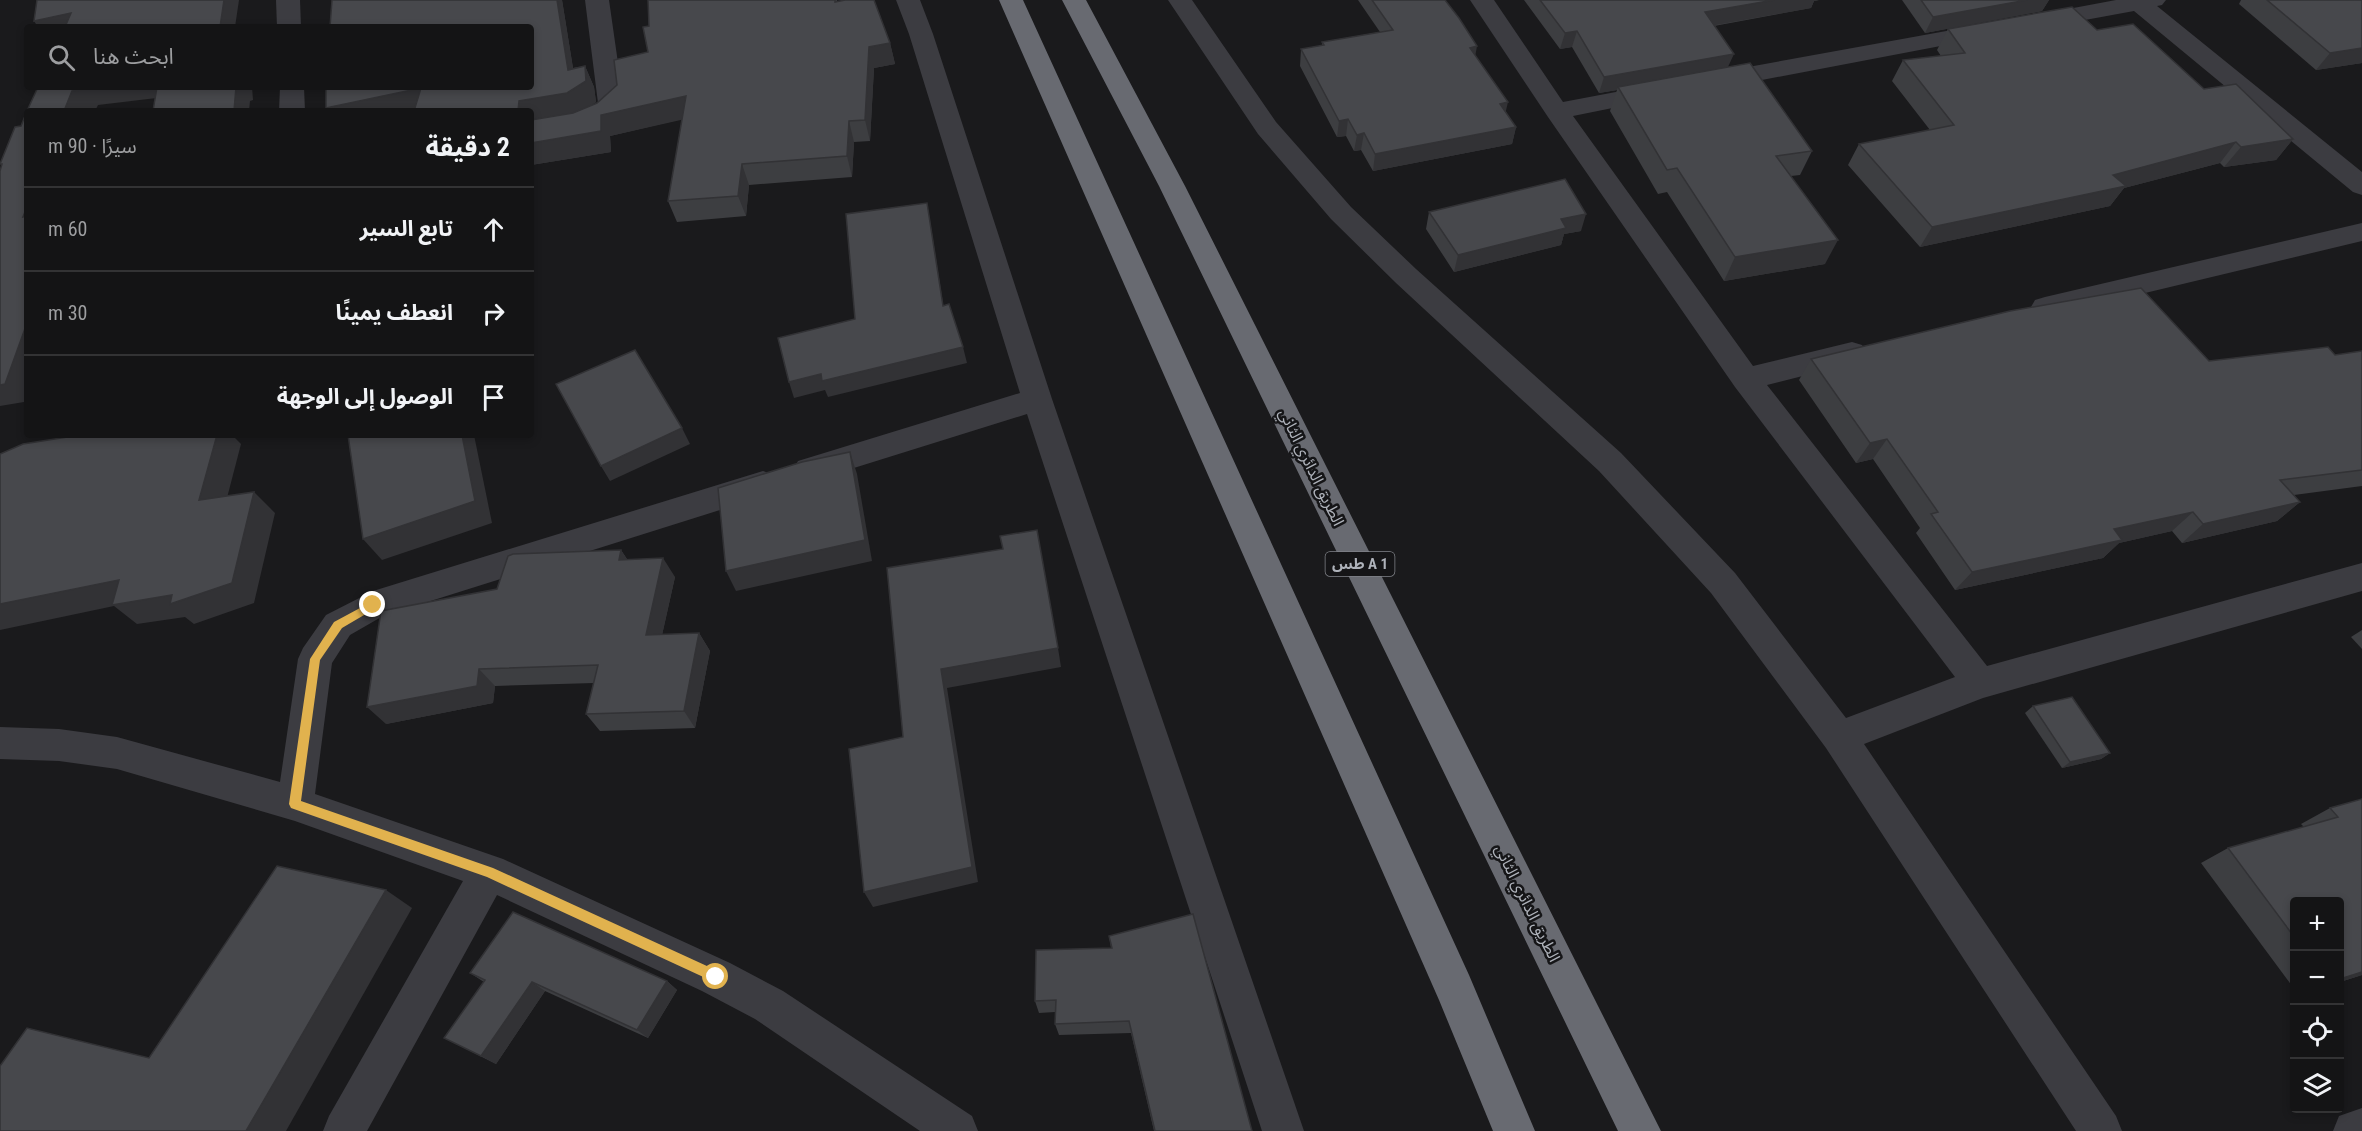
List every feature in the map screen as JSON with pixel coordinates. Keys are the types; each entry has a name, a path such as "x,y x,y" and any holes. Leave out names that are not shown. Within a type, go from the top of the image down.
{"highway":[{"path":"1011,0 1450,978 1514,1131"},
{"name":"الطريق الدائري الثاني","path":"1074,0 1178,197 1640,1131"}],"street":[{"path":"288,0 289,24"},
{"path":"534,131 593,120 604,114 611,105 597,0"},
{"path":"908,0 921,34 1037,399 1283,1131"},
{"path":"1180,0 1268,128 1341,213 1406,276 1611,462 1723,583 1839,737 2101,1131"},
{"path":"1482,0 1557,111 1746,379 1980,683"},
{"path":"1557,111 2142,1 2362,186"},
{"path":"292,90 292,108"},
{"path":"2025,312 2362,232"},
{"path":"1746,379 1874,348"},
{"path":"295,804 315,659 338,625 373,605 1037,399"},
{"path":"1839,737 1980,683 2362,577"},
{"path":"0,743 89,747 295,804 489,872 716,977 769,1005 957,1131"},
{"path":"345,1131 489,872"},
{"path":"2354,1131 2362,1129"}],"building":[{"path":"37,0 224,0 220,24 66,24 71,13 34,21"},
{"path":"332,0 557,0 568,70 585,66 586,81 567,93 519,101 518,108 415,108 420,90 534,90 534,24 330,24"},
{"path":"648,0 835,0 835,2 874,0 890,43 869,47 865,120 849,121 847,156 742,164 738,196 668,201 686,96 601,115 601,131 534,142 534,120 573,113 597,103 617,85 614,60 648,52 643,27 649,26"},
{"path":"1372,0 1445,0 1477,46 1470,48 1508,102 1500,104 1516,127 1375,154 1364,133 1357,135 1348,119 1339,121 1301,49 1324,45 1322,42 1393,30"},
{"path":"1540,0 1774,0 1705,12 1734,54 1604,77 1577,31 1565,33"},
{"path":"1921,0 2027,0 1933,17"},
{"path":"2267,0 2362,0 2362,48 2330,53"},
{"path":"2072,7 2097,30 2133,24 2204,89 2236,84 2293,139 2241,147 2236,142 2113,175 2126,186 1932,227 1859,144 1954,125 1903,60 1965,53 1948,29"},
{"path":"1750,63 1812,151 1776,156 1838,240 1735,257 1677,168 1667,170 1618,87"},
{"path":"37,90 81,90 72,91 65,108 28,108"},
{"path":"156,90 236,90 234,108 154,108"},
{"path":"326,90 412,90 326,108"},
{"path":"24,118 24,331 5,384 0,385 0,171 2,164 0,164 15,127 21,126"},
{"path":"1565,179 1586,214 1561,219 1566,228 1458,255 1429,212"},
{"path":"927,203 943,306 949,304 963,347 822,381 821,374 789,382 778,338 855,319 846,214"},
{"path":"2141,288 2209,361 2328,347 2335,355 2362,351 2362,470 2280,480 2300,502 2203,524 2193,512 2114,529 2122,540 1972,572 1931,514 1938,512 1887,439 1870,443 1811,359 2010,311"},
{"path":"635,350 682,428 601,466 556,384"},
{"path":"61,438 216,438 199,500 254,492 232,583 170,604 172,595 112,605 119,580 0,604 0,454 23,444"},
{"path":"348,438 463,438 475,501 363,539"},
{"path":"850,452 865,540 726,571 718,488 802,462"},
{"path":"1037,530 1058,648 941,669 972,867 864,892 849,749 903,737 887,568 1003,549 1000,536"},
{"path":"621,550 619,560 663,558 646,635 699,633 684,711 586,714 598,665 479,669 477,686 367,707 381,611 497,589 508,556 513,554"},
{"path":"2072,697 2110,753 2070,762 2033,706"},
{"path":"2362,799 2362,972 2344,978 2344,897 2290,897 2290,931 2228,848 2338,817 2330,808"},
{"path":"277,866 386,890 246,1131 0,1131 0,1066 27,1028 149,1058"},
{"path":"513,912 667,981 637,1030 532,982 481,1056 444,1038 485,980 470,973"},
{"path":"1193,914 1252,1131 1155,1131 1129,1021 1055,1024 1056,1000 1035,1001 1036,950 1112,948 1109,936"}],"route":[{"path":"373,605 338,625 315,659 295,804 489,872 716,977"}]}
